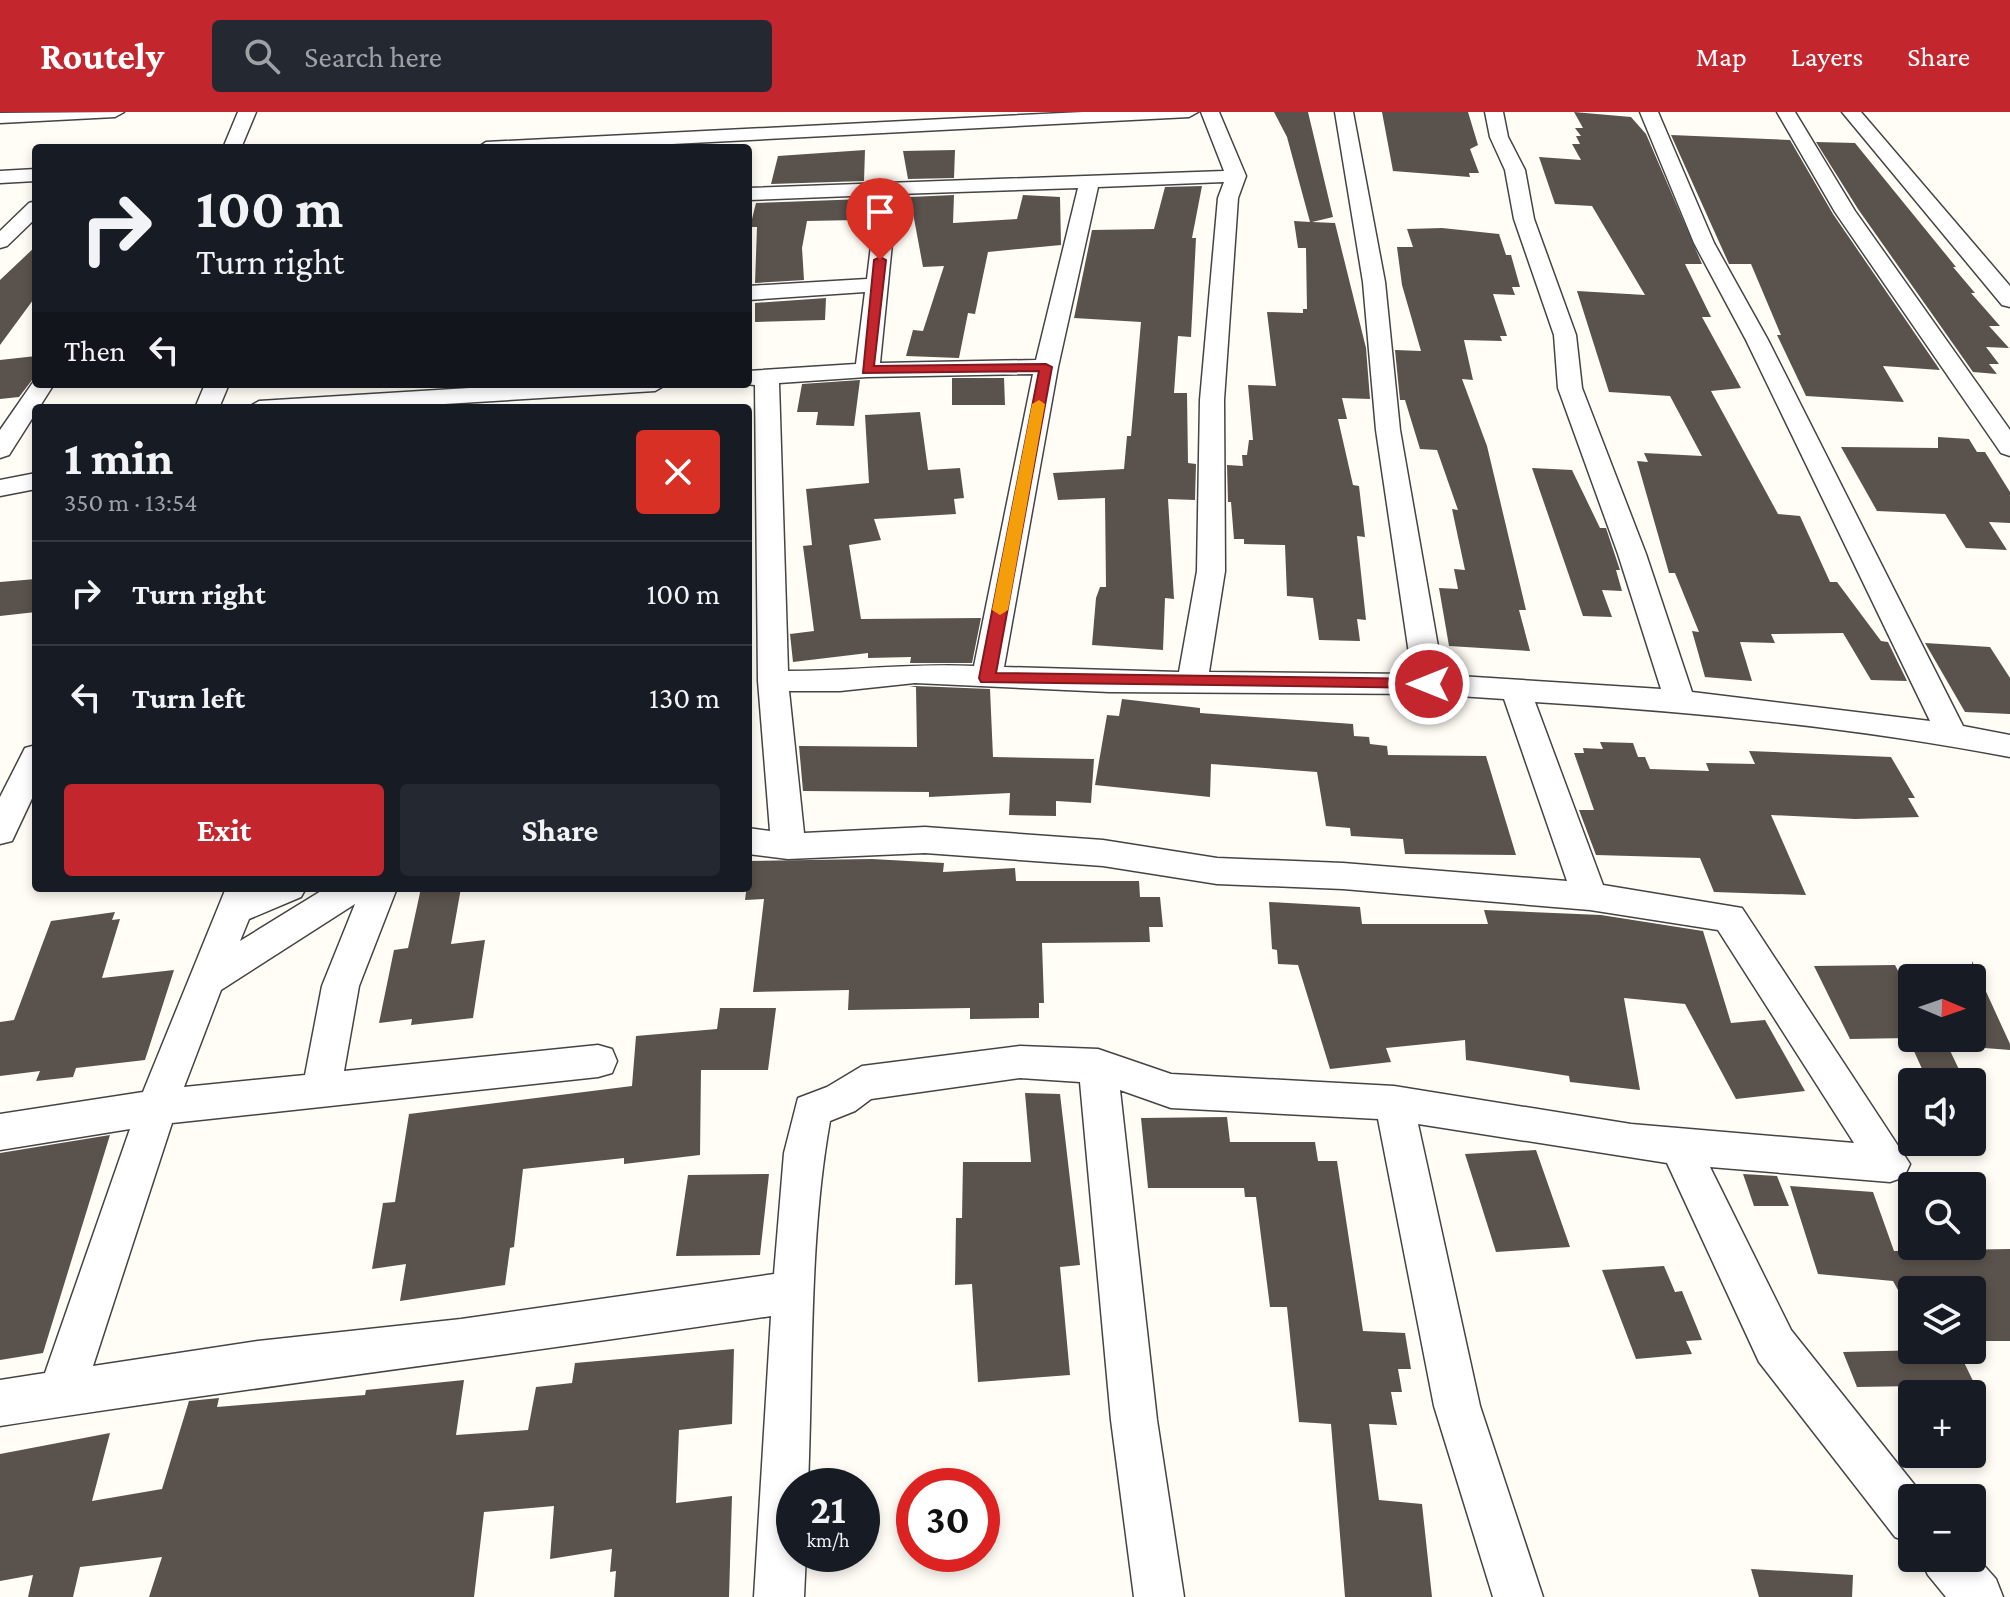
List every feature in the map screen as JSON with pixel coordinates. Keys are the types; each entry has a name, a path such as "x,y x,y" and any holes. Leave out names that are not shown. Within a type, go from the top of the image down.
{"street":[{"path":"0,118 115,112"},
{"path":"234,144 247,112"},
{"path":"740,112 742,136"},
{"path":"571,144 742,136 870,121 1189,112"},
{"path":"1193,681 1211,571 1212,400 1228,198 1236,176 1210,112"},
{"path":"1344,112 1374,282 1388,430 1429,684"},
{"path":"1494,112 1499,137 1515,170 1524,219 1565,335 1570,388 1632,554 1680,701"},
{"path":"1649,112 1704,243 1757,340 1952,735"},
{"path":"1786,112 1845,212 2010,448"},
{"path":"1851,112 2010,300"},
{"path":"0,177 32,175"},
{"path":"752,194 1236,176"},
{"path":"987,678 1046,367 1089,182"},
{"path":"867,370 888,187"},
{"path":"0,242 32,211"},
{"path":"752,293 877,285"},
{"path":"788,846 773,681 758,378 867,370 1046,367"},
{"path":"0,450 39,388"},
{"path":"365,404 579,398 633,388"},
{"path":"0,488 32,482"},
{"path":"773,681 840,681 915,673 987,678 1429,684 1680,701 1952,735 2010,746"},
{"path":"1516,690 1590,896"},
{"path":"0,832 32,764"},
{"path":"752,842 788,846 925,840 1103,853 1217,871 1343,876 1590,896 1729,918 1890,1164 1680,1148 1394,1103 1171,1091 1098,1066 1020,1062 862,1083 841,1099 812,1110 804,1153 779,1597"},
{"path":"61,1393 157,1107 240,899 271,892"},
{"path":"208,980 347,892"},
{"path":"323,1090 327,1036 347,958 378,892"},
{"path":"0,1132 157,1107 598,1061"},
{"path":"1098,1066 1134,1420 1159,1597"},
{"path":"1394,1103 1457,1406 1518,1597"},
{"path":"1680,1148 1775,1346 1898,1502"},
{"path":"0,1403 794,1292"},
{"path":"1957,1572 1978,1597"}],"building":[{"path":"1274,112 1308,112 1333,217 1312,222 1335,223 1366,348 1370,399 1342,398 1347,419 1338,419 1353,485 1359,486 1365,537 1357,536 1366,620 1357,619 1360,641 1319,640 1313,598 1287,596 1285,545 1244,544 1244,539 1234,539 1231,502 1228,502 1227,465 1243,466 1242,455 1247,455 1249,440 1253,440 1248,385 1276,386 1267,312 1303,313 1303,309 1307,309 1306,248 1298,248 1294,221 1310,222 1287,137"},
{"path":"1382,112 1468,112 1478,145 1470,149 1479,173 1469,173 1470,177 1393,171"},
{"path":"1574,112 1631,117 1646,134 1702,264 1685,264 1711,317 1702,317 1741,388 1711,391 1778,514 1800,516 1830,582 1837,582 1881,641 1888,642 1907,681 1871,680 1843,633 1771,634 1775,643 1740,642 1752,681 1705,677 1692,631 1699,632 1675,573 1669,573 1637,461 1648,462 1644,453 1702,456 1670,396 1609,392 1577,291 1645,295 1592,206 1555,204 1539,157 1581,160 1572,144 1580,144 1576,136 1581,136 1575,128 1583,128"},
{"path":"1671,135 1790,140 1833,214 1940,370 1883,366 1904,402 1806,396 1777,335 1781,335 1751,264 1729,264"},
{"path":"1816,142 1855,143 1956,267 1953,267 1975,293 1971,293 2000,326 1989,326 2009,348 1986,347 1999,364 1989,364 1997,374 1973,372 1858,209"},
{"path":"865,150 864,181 771,184 778,156"},
{"path":"955,150 954,178 908,179 903,151"},
{"path":"1202,186 1192,238 1196,238 1191,337 1178,336 1174,393 1187,393 1188,463 1196,464 1195,500 1168,499 1174,599 1165,598 1163,650 1092,645 1096,598 1100,587 1106,587 1105,498 1058,500 1053,473 1124,469 1127,436 1131,436 1141,322 1074,318 1092,230 1154,229 1165,187"},
{"path":"954,195 953,223 1017,219 1023,195 1060,197 1061,245 988,252 975,314 968,313 959,358 906,356 913,330 923,331 944,266 923,267 910,197"},
{"path":"864,199 863,214 858,215 857,220 807,221 802,248 804,280 755,283 757,227 752,227 752,219 756,203"},
{"path":"1442,228 1499,234 1506,255 1511,255 1520,287 1512,287 1515,295 1493,294 1507,336 1500,336 1502,341 1464,340 1473,380 1462,379 1487,446 1526,610 1519,610 1530,651 1449,646 1439,588 1458,589 1454,569 1465,570 1452,509 1458,510 1437,450 1420,449 1405,400 1400,400 1395,350 1421,351 1402,285 1397,247 1413,247 1407,229"},
{"path":"32,250 32,301 0,345 0,280"},
{"path":"826,298 825,320 755,322 755,303"},
{"path":"32,356 32,380 19,397 0,399 0,360"},
{"path":"952,378 1004,378 1005,405 952,405"},
{"path":"860,380 854,426 816,425 818,412 797,412 802,384"},
{"path":"920,412 928,470 960,468 964,498 954,499 956,514 874,519 881,540 849,545 861,619 981,618 972,663 910,663 911,657 868,658 868,653 793,662 790,634 814,631 803,546 812,545 806,489 869,483 865,415"},
{"path":"1938,437 1969,439 1977,452 1985,452 2010,492 2010,523 1989,522 2007,550 1966,548 1945,514 1877,511 1841,447 1938,448"},
{"path":"1532,468 1572,470 1600,528 1606,528 1620,570 1616,570 1622,591 1602,590 1612,617 1583,616"},
{"path":"32,579 32,612 0,616 0,582"},
{"path":"1925,643 1990,647 2010,678 2010,714 1965,712"},
{"path":"915,686 990,689 993,757 1094,759 1091,803 1056,801 1056,816 1009,815 1010,793 929,797 929,792 803,791 799,746 917,747 916,687 909,687"},
{"path":"1122,699 1200,708 1200,713 1353,724 1354,736 1369,737 1370,744 1387,746 1388,755 1486,756 1516,855 1405,854 1403,839 1351,836 1350,828 1326,826 1317,772 1211,764 1210,797 1095,785 1107,715 1119,716"},
{"path":"1600,742 1633,743 1638,757 1645,757 1650,769 1709,771 1706,763 1755,764 1749,751 1891,757 1915,798 1908,798 1919,817 1855,819 1771,815 1806,895 1714,892 1700,858 1596,855 1579,810 1594,810 1574,753 1584,753 1583,748 1603,749"},
{"path":"872,859 944,863 943,872 1015,868 1016,881 1139,881 1140,897 1160,897 1163,927 1149,927 1150,942 1042,943 1044,1003 1039,1003 1039,1018 970,1019 970,1008 848,1010 849,990 753,992 764,899 745,900 746,892 752,892 752,861"},
{"path":"420,892 460,892 451,944 485,940 473,1018 411,1025 412,1019 379,1023 394,950 408,948"},
{"path":"1269,902 1360,907 1362,924 1488,924 1484,910 1601,915 1703,931 1731,1023 1765,1020 1805,1091 1736,1099 1685,1004 1624,998 1640,1090 1570,1082 1569,1076 1466,1060 1465,1040 1386,1048 1391,1062 1330,1069 1298,965 1278,964 1277,950 1272,949"},
{"path":"115,912 112,920 120,919 102,978 174,970 145,1060 76,1068 73,1077 36,1081 40,1071 0,1076 0,1022 14,1020 51,921"},
{"path":"1895,965 1898,971 1898,1038 1850,1039 1814,966"},
{"path":"1986,992 2010,1044 2010,1050 1986,1048"},
{"path":"720,1008 776,1008 768,1070 701,1070 700,1155 624,1164 624,1158 523,1169 514,1247 510,1248 505,1285 400,1301 406,1264 372,1269 383,1203 395,1202 409,1114 632,1086 636,1036 717,1029"},
{"path":"1914,1052 1951,1052 1958,1068 1922,1068"},
{"path":"1025,1093 1060,1094 1080,1265 1060,1267 1070,1375 978,1382 972,1284 955,1285 956,1218 962,1218 963,1162 1031,1162"},
{"path":"1227,1117 1230,1142 1315,1142 1318,1161 1337,1161 1363,1331 1405,1333 1411,1369 1398,1369 1402,1392 1391,1392 1397,1425 1369,1424 1379,1500 1422,1504 1432,1597 1345,1597 1331,1424 1299,1422 1287,1307 1270,1307 1256,1197 1245,1197 1244,1188 1148,1188 1141,1118"},
{"path":"110,1135 43,1353 0,1360 0,1153"},
{"path":"1536,1150 1570,1247 1496,1252 1465,1154"},
{"path":"769,1174 760,1255 676,1256 688,1175"},
{"path":"1743,1174 1777,1176 1789,1206 1754,1206"},
{"path":"1790,1186 1873,1192 1894,1251 1898,1251 1898,1260 1986,1260 1986,1249 2010,1249 2010,1341 1986,1341 1986,1276 1898,1276 1898,1290 1893,1281 1818,1274"},
{"path":"1664,1266 1675,1292 1682,1291 1702,1340 1686,1341 1692,1354 1636,1359 1602,1270"},
{"path":"734,1349 732,1424 679,1430 676,1503 732,1496 729,1597 614,1597 616,1571 610,1572 612,1549 550,1559 554,1506 484,1512 474,1597 149,1597 162,1557 80,1567 73,1597 28,1597 33,1575 0,1581 0,1454 110,1433 92,1501 162,1489 189,1401 219,1398 217,1407 365,1395 366,1390 464,1380 456,1435 528,1430 536,1387 572,1383 575,1363"},
{"path":"1898,1351 1898,1364 1965,1364 1973,1380 1898,1380 1898,1386 1857,1387 1843,1352"},
{"path":"1751,1569 1853,1575 1852,1597 1759,1597"}],"slow traffic":[{"path":"1000,610 1039,404"}],"route":[{"path":"880,260 867,370 1046,367 987,678 1429,684"}]}
